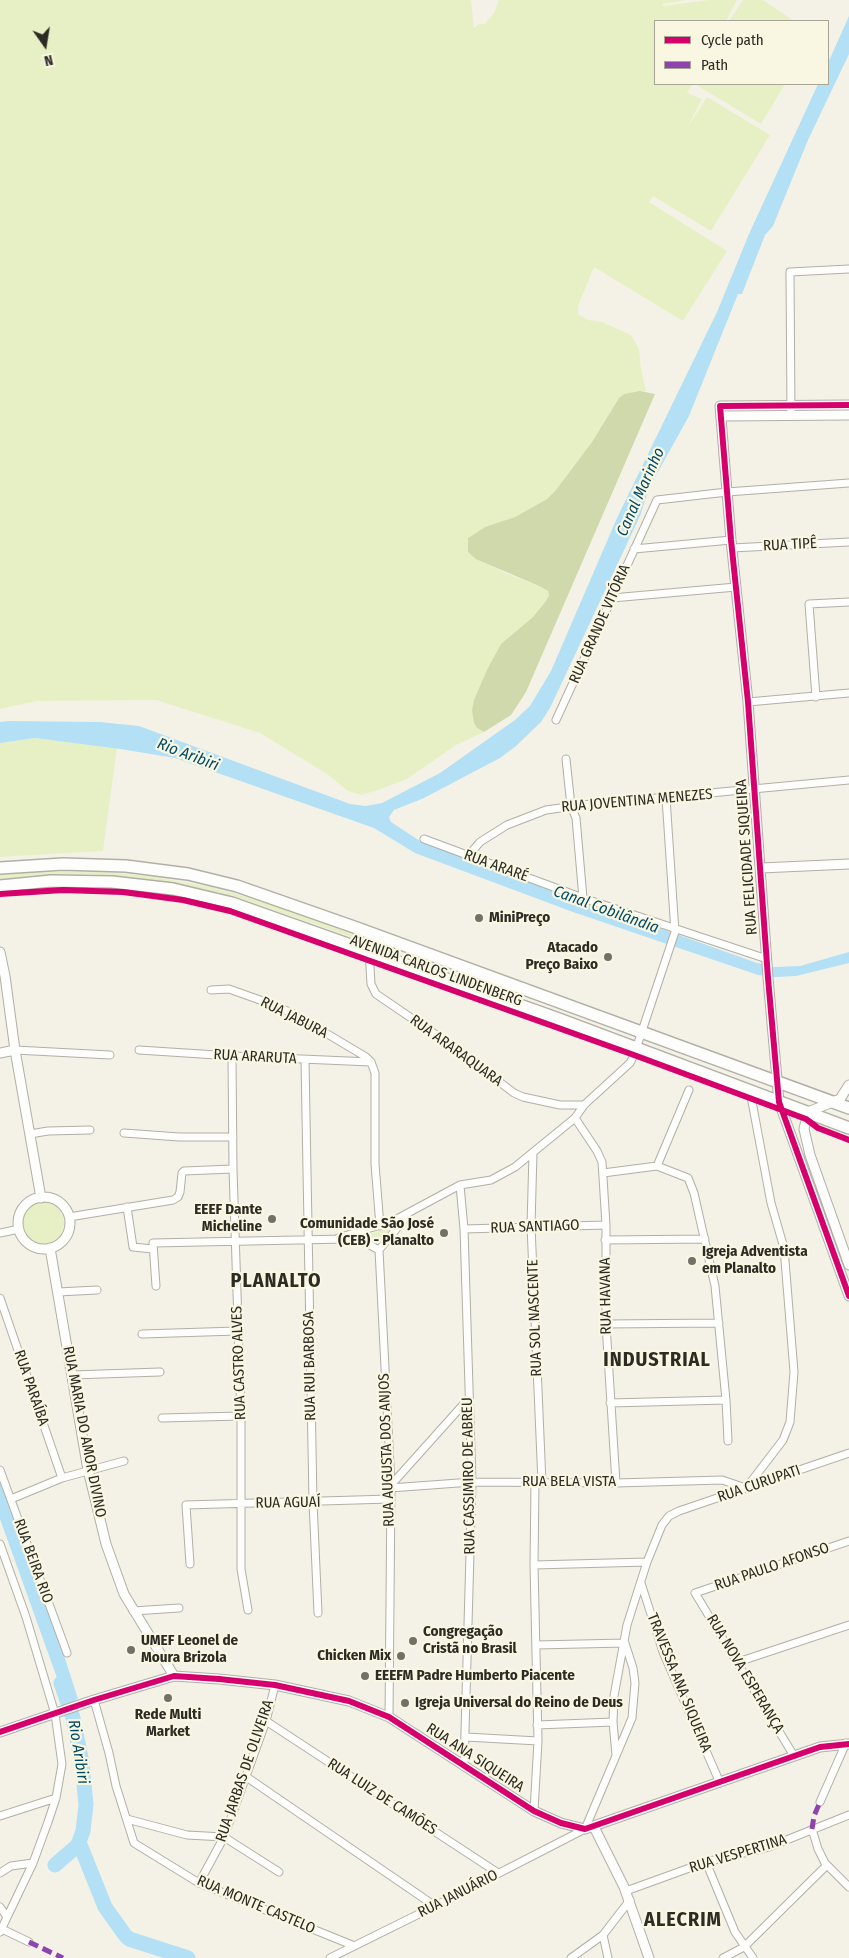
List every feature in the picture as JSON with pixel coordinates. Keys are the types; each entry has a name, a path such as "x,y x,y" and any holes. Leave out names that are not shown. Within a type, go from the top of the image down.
{"main road":[{"name":"AVENIDA CARLOS LINDENBERG","path":"0,868 50,864 132,866 176,872 255,892 849,1108"},
{"name":"AVENIDA CARLOS LINDENBERG","path":"0,886 38,882 87,881 136,884 179,890 244,906 637,1048 849,1128"},
{"path":"808,1112 813,1096"}],"street":[{"path":"791,416 790,272 849,269"},
{"path":"791,405 849,405"},
{"name":"RUA FELICIDADE SIQUEIRA","path":"791,405 720,406 731,544 748,702 778,1102 849,1296"},
{"path":"721,416 849,415"},
{"path":"727,492 849,483"},
{"name":"RUA GRANDE VITÓRIA","path":"556,720 657,500 727,492"},
{"name":"RUA TIPÊ","path":"634,549 731,544 849,542"},
{"path":"612,598 736,587"},
{"path":"816,697 809,604 849,602"},
{"path":"748,702 849,693"},
{"path":"566,759 571,806 576,818 583,898"},
{"name":"RUA JOVENTINA MENEZES","path":"468,856 480,842 507,825 546,810 571,806 849,780"},
{"path":"156,1286 153,1243 308,1240 359,1237 460,1185 491,1180 515,1167 575,1118 584,1105 630,1063 637,1048 641,1031 671,947 675,931 666,798"},
{"name":"RUA ARARÉ","path":"424,839 675,931 767,960"},
{"path":"760,868 849,864"},
{"name":"RUA ARARAQUARA","path":"371,933 368,950 371,984 376,994 448,1044 514,1094 560,1104 584,1105"},
{"path":"0,952 41,1198"},
{"name":"RUA JABURA","path":"211,990 229,989 279,1007 372,1062"},
{"path":"0,1053 15,1050 110,1055"},
{"name":"RUA ARARUTA","path":"140,1050 304,1060 372,1062"},
{"name":"RUA CASTRO ALVES","path":"232,1056 237,1331 241,1416 242,1569 248,1610"},
{"name":"RUA RUI BARBOSA","path":"304,1060 313,1502 318,1613"},
{"path":"372,1062 376,1080 375,1164 380,1226"},
{"path":"849,1085 842,1096 833,1102 808,1112 804,1129 804,1136 849,1265"},
{"path":"658,1166 689,1090"},
{"path":"746,1488 783,1440 790,1422 794,1372 784,1248 771,1203 750,1091"},
{"name":"RUA HAVANA","path":"575,1118 597,1150 602,1162 606,1225 606,1324 616,1483"},
{"path":"30,1134 48,1131 90,1130"},
{"path":"124,1133 179,1137 233,1136"},
{"name":"RUA SOL NASCENTE","path":"533,1153 531,1226 539,1483 534,1565 538,1741 534,1811"},
{"path":"603,1173 658,1166 688,1178 694,1193 715,1286 728,1441"},
{"path":"69,1218 171,1201 178,1197 184,1171 233,1169"},
{"name":"RUA CASSIMIRO DE ABREU","path":"460,1185 464,1229 472,1482 464,1767"},
{"path":"41,1198 51,1198 59,1202 66,1209 69,1218 70,1227 66,1237 59,1244 50,1248 40,1248 31,1245 23,1238 19,1229 19,1219 25,1206 32,1200 41,1198"},
{"path":"127,1207 133,1247 153,1250"},
{"path":"359,1237 379,1250 416,1208"},
{"path":"389,1222 394,1226 393,1232"},
{"name":"RUA SANTIAGO","path":"464,1229 606,1225"},
{"path":"1,1231 19,1229"},
{"path":"606,1240 705,1239"},
{"name":"RUA MARIA DO AMOR DIVINO","path":"50,1248 88,1470 106,1544 124,1594 174,1676"},
{"name":"RUA AUGUSTA DOS ANJOS","path":"379,1250 390,1486 389,1717"},
{"path":"58,1292 97,1290"},
{"name":"RUA PARAÍBA","path":"0,1298 62,1478"},
{"path":"606,1324 719,1323"},
{"path":"142,1334 237,1331"},
{"path":"72,1375 160,1372"},
{"path":"390,1486 469,1398"},
{"path":"610,1403 726,1400"},
{"path":"162,1418 241,1416"},
{"name":"RUA CURUPATI","path":"647,1562 662,1525 669,1516 849,1453"},
{"path":"10,1499 62,1478 124,1461"},
{"name":"RUA BEIRA RIO","path":"0,1470 67,1653"},
{"name":"RUA BELA VISTA","path":"390,1486 472,1482 616,1483 722,1480 746,1488"},
{"name":"RUA AGUAÍ","path":"190,1564 186,1505 390,1500"},
{"name":"RUA PAULO AFONSO","path":"696,1593 849,1541"},
{"path":"0,1544 26,1617 55,1714 62,1764 56,1798 33,1863 1,1930 29,1942"},
{"path":"534,1565 647,1562 627,1625 614,1696 613,1722 616,1754"},
{"name":"TRAVESSA ANA SIQUEIRA","path":"641,1582 663,1652 720,1783"},
{"name":"RUA NOVA ESPERANÇA","path":"696,1593 794,1756"},
{"path":"133,1611 179,1608"},
{"path":"738,1662 849,1625"},
{"path":"536,1645 625,1643"},
{"path":"625,1643 633,1668 635,1698 632,1718 616,1754 589,1828 628,1896 649,1958"},
{"name":"RUA ANA SIQUEIRA","path":"0,1732 94,1700 174,1676 275,1685 349,1701 389,1717 534,1811 561,1823 589,1828"},
{"name":"RUA JARBAS DE OLIVEIRA","path":"199,1883 224,1838 266,1721 275,1685"},
{"name":"RUA MONTE CASTELO","path":"94,1700 116,1786 134,1843 199,1883 352,1945"},
{"name":"RUA LUIZ DE CAMÕES","path":"266,1721 498,1874"},
{"path":"537,1726 613,1722"},
{"path":"466,1737 538,1741"},
{"path":"589,1828 820,1747 848,1743"},
{"path":"820,1802 848,1743"},
{"path":"245,1776 435,1906"},
{"path":"0,1816 56,1798"},
{"name":"RUA VESPERTINA","path":"628,1896 706,1862 769,1847 849,1815"},
{"path":"127,1819 187,1835 224,1838 279,1872"},
{"name":"RUA JANUÁRIO","path":"330,1958 352,1945 435,1906 589,1828"},
{"path":"812,1830 818,1850 827,1865 849,1887"},
{"path":"706,1862 735,1932 753,1958"},
{"path":"0,1873 11,1866 33,1863"},
{"path":"723,1958 744,1947 827,1865"},
{"path":"571,1958 603,1935 628,1896"},
{"path":"0,1907 7,1917"},
{"path":"603,1935 608,1958"}],"green space":[{"path":"0,0 471,0 474,28 479,24 485,24 494,13 499,0 686,0 663,4 663,6 709,0 737,0 727,20 654,20 654,85 691,85 687,93 702,99 687,128 707,97 770,135 711,231 653,196 649,202 727,251 683,321 594,267 578,306 578,314 588,320 602,322 631,335 639,349 646,391 624,394 619,398 592,442 547,499 515,517 485,527 468,538 468,552 505,573 539,586 548,591 549,595 533,617 509,637 477,728 484,732 456,745 407,779 361,795 348,791 327,774 260,733 156,700 37,701 0,709"},
{"path":"743,0 763,0 793,20 730,20"},
{"path":"697,85 784,85 761,124"},
{"path":"640,391 655,394 526,692 511,715 484,732 477,728 474,723 472,710 474,700 487,670 501,644 533,617 549,595 548,591 539,586 476,559 468,552 468,538 485,527 515,517 547,499 592,442 619,398 624,394"},
{"path":"35,738 117,748 103,851 0,857 0,743"},
{"path":"88,871 150,876 211,887 271,904 355,935 354,938 234,896 161,881 88,874 0,879 0,875"},
{"path":"39,1202 47,1202 58,1208 64,1223 58,1238 47,1244 39,1244 28,1238 22,1227 22,1219 28,1208"},
{"path":"387,1229 389,1231 378,1245 363,1238 364,1236"}],"water":[{"path":"849,16 849,54 808,140 773,226 765,235 742,294 738,294 689,416 649,488 640,516 550,708 541,722 516,746 500,758 424,798 394,810 389,817 391,822 420,841 757,963 775,967 800,966 849,952 849,963 796,976 776,977 758,975 573,912 415,853 374,828 175,758 35,738 0,743 0,722 100,722 139,726 350,804 366,806 382,803 440,773 515,720 530,706 551,671 617,518 717,312 749,234 818,85 829,85 829,61"},
{"name":"Rio Aribiri","path":"0,1481 56,1630 78,1699 66,1703 0,1519"}],"waterway":[{"name":"Rio Aribiri","path":"55,1865 77,1846 83,1831 86,1805 82,1763 73,1718 61,1683"},
{"name":"Rio Aribiri","path":"79,1842 105,1907 125,1935 129,1939 188,1958"}],"marked path":[{"path":"812,1829 814,1816 820,1802"},
{"path":"29,1942 63,1958"}],"cycle path":[{"path":"849,405 720,406 731,540 748,702 779,1102 849,1296"},
{"path":"0,894 63,890 123,892 183,900 230,911 634,1055 806,1119 818,1128 849,1140"},
{"path":"0,1732 94,1700 174,1676 275,1685 349,1701 389,1717 534,1811 561,1823 585,1829 820,1747 849,1744"}],"place":[{"name":"MiniPreço","path":"479,918"},
{"name":"Atacado Preço Baixo","path":"608,957"},
{"name":"EEEF Dante Micheline","path":"272,1219"},
{"name":"Comunidade São José (CEB) - Planalto","path":"444,1233"},
{"name":"Igreja Adventista em Planalto","path":"692,1261"},
{"name":"Congregação Cristã no Brasil","path":"413,1641"},
{"name":"UMEF Leonel de Moura Brizola","path":"131,1650"},
{"name":"Chicken Mix","path":"401,1656"},
{"name":"EEEFM Padre Humberto Piacente","path":"365,1676"},
{"name":"Rede Multi Market","path":"168,1698"},
{"name":"Igreja Universal do Reino de Deus","path":"405,1703"}],"district":[{"name":"PLANALTO","path":"276,1281"},
{"name":"INDUSTRIAL","path":"657,1360"},
{"name":"ALECRIM","path":"683,1920"}],"water label":[{"name":"Canal Marinho","path":"641,492"},
{"name":"Canal Cobilândia","path":"606,910"}]}
